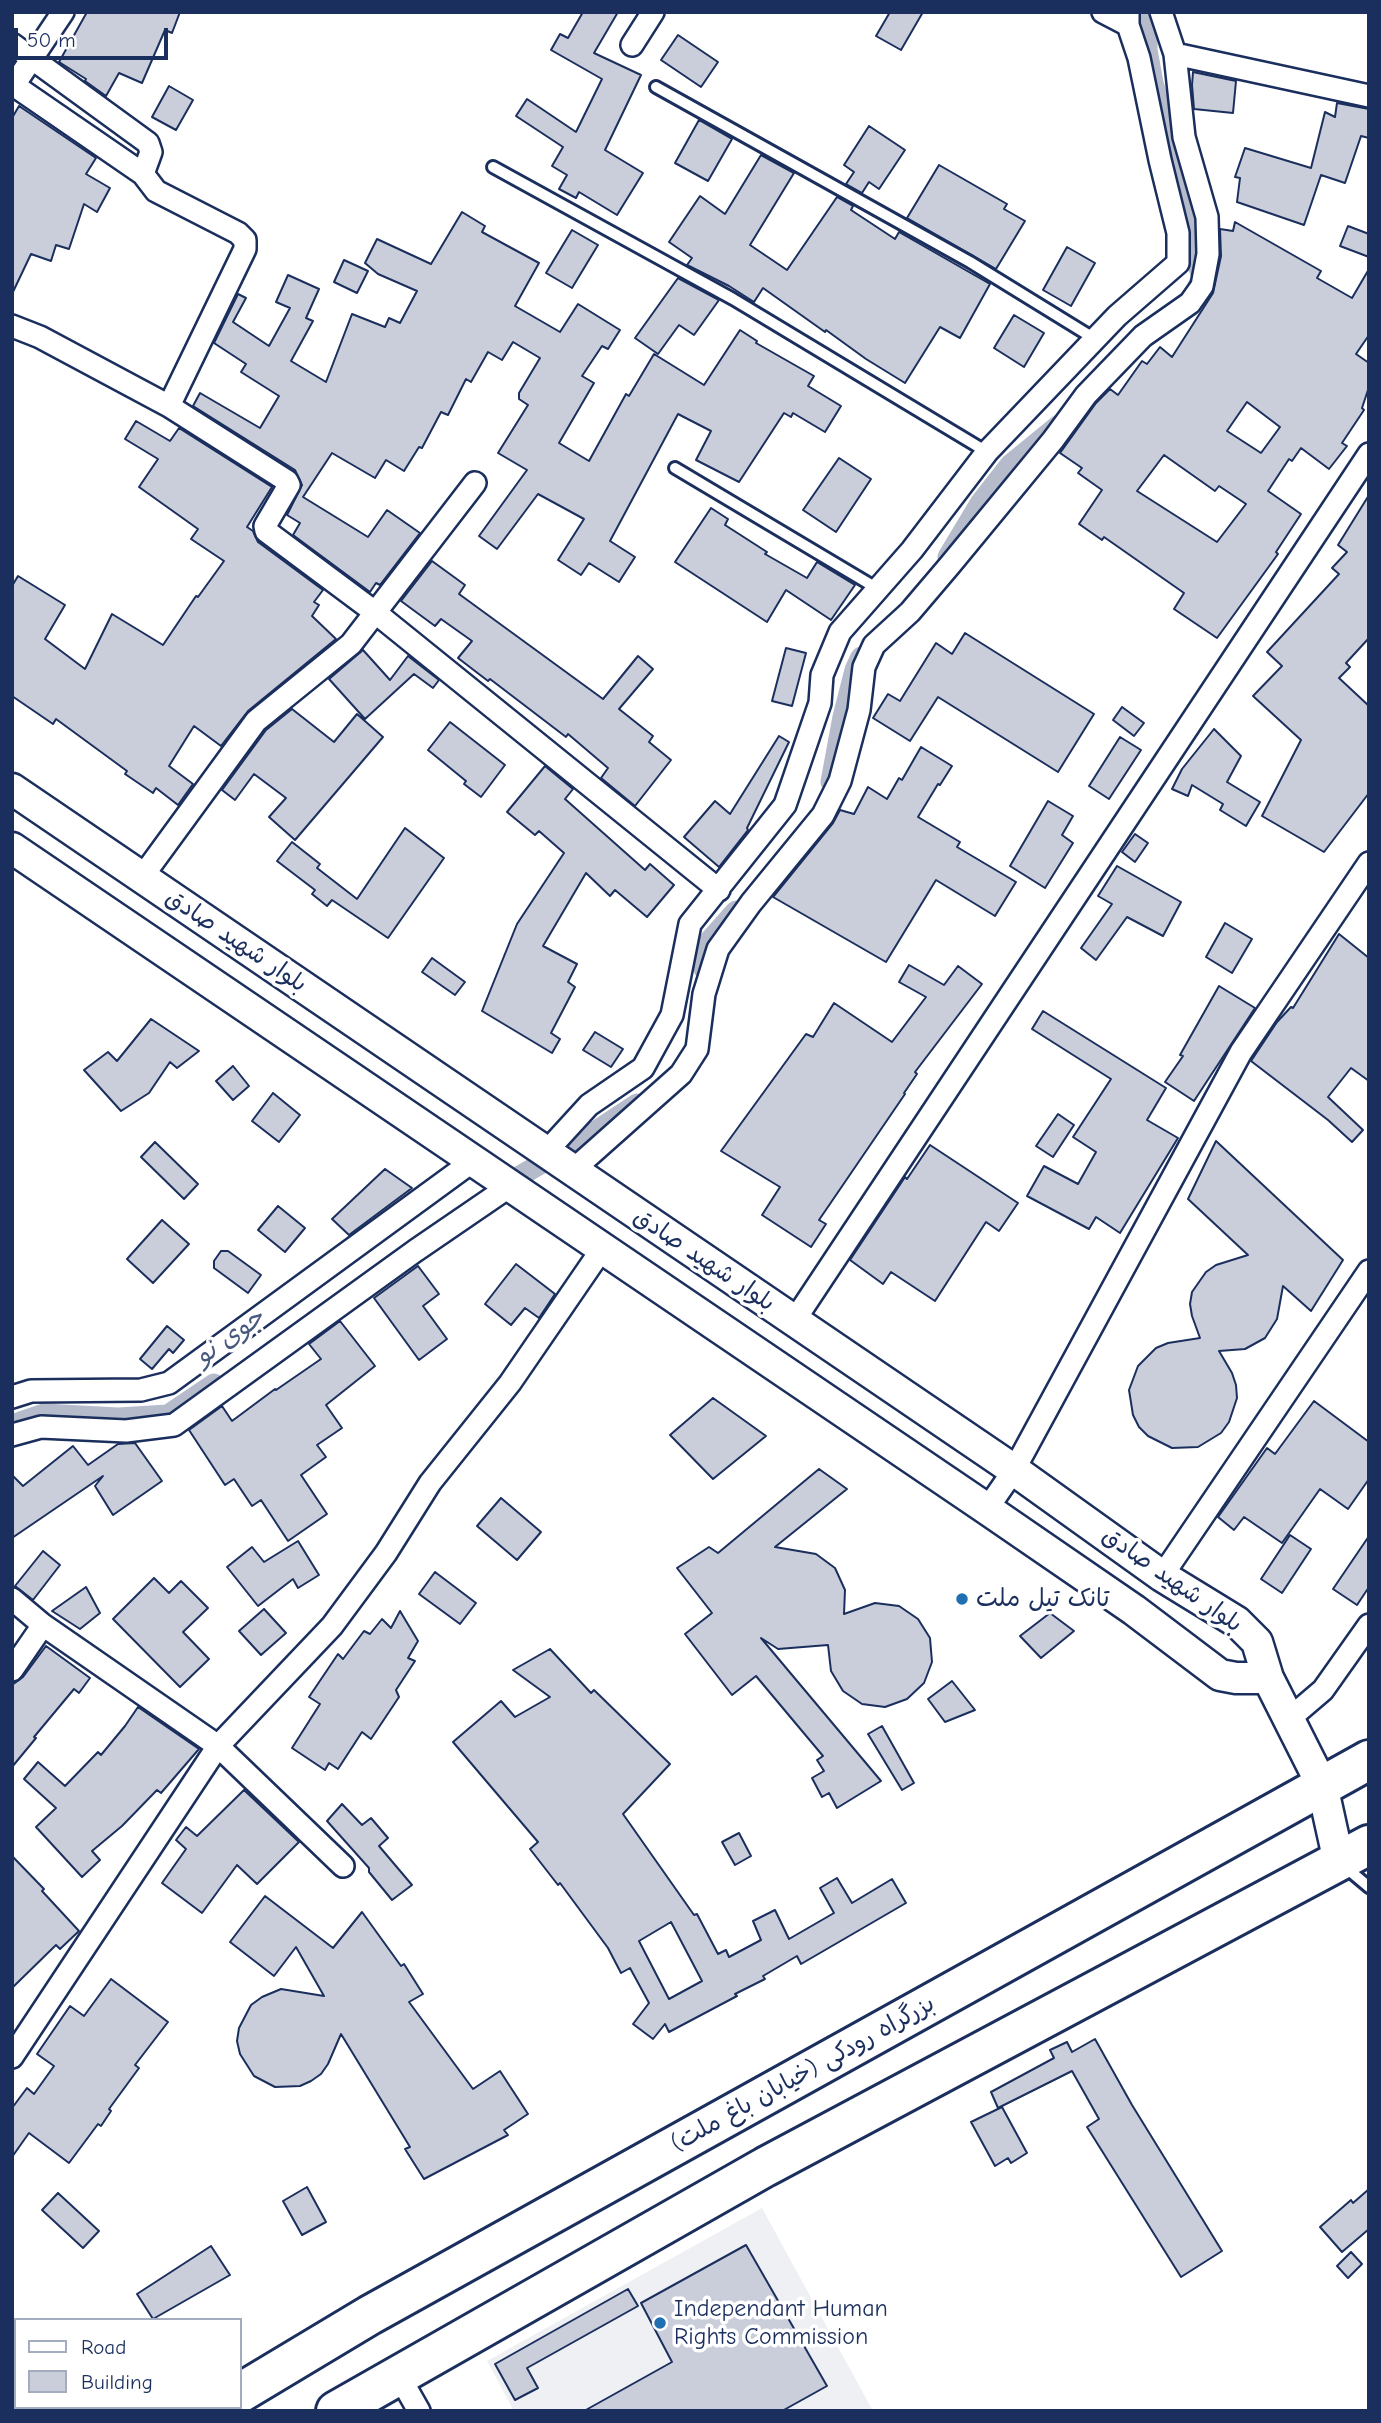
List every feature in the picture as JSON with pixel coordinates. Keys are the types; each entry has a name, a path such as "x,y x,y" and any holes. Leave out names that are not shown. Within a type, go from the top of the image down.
{"highway":[{"name":"بزرگراه رودکی (خیابان باغ ملت)","path":"242,2392 370,2315 1369,1760"},
{"path":"336,2411 765,2166 1354,1854"}],"main road":[{"name":"بلوار شهید صادق","path":"12,789 1014,1470 1162,1576 1237,1622 1257,1642 1269,1678 1220,1675 1134,1610 987,1509 12,848"},
{"path":"1269,1678 1354,1854"}],"street":[{"path":"63,12 13,86 143,174 156,191 238,233 245,240 245,248 169,406"},
{"path":"632,45 653,12"},
{"path":"546,1152 589,1105 643,1068 672,1016 690,925 785,804 820,703 822,675 840,632 912,550 986,452 1117,316 1178,263 1178,233 1128,19 1102,12"},
{"path":"573,1170 681,1074 697,1049 704,994 718,949 751,903 822,815 840,781 859,710 864,667 874,645 910,611 950,565 1086,395 1143,336 1190,303 1202,286 1208,254 1207,216 1184,136 1175,54 1161,12"},
{"path":"12,44 148,144 151,152 143,174"},
{"path":"1175,54 1369,96"},
{"path":"12,326 40,337 169,406 288,481 289,485 265,526 266,531 376,613 719,890"},
{"path":"793,1321 1369,454"},
{"path":"142,877 257,721 351,645 475,483"},
{"path":"987,1509 1014,1470 1241,1052 1369,863"},
{"path":"12,1397 31,1391 141,1390 169,1382 473,1161"},
{"path":"12,1436 41,1427 126,1431 174,1424 510,1186"},
{"path":"12,2057 218,1746 332,1626 386,1553 430,1483 510,1383 602,1250"},
{"path":"1162,1576 1369,1271"},
{"path":"12,1599 43,1625 218,1746 343,1866"},
{"path":"12,1670 43,1625"},
{"path":"1289,1719 1323,1690 1369,1625"},
{"path":"398,2374 419,2411"}],"lane":[{"path":"656,87 958,255 1095,339"},
{"path":"494,167 733,299 986,452"},
{"path":"675,468 878,589"},
{"path":"1354,1854 1369,1887"}],"shaded area":[{"path":"762,2208 873,2411 514,2411 487,2361"}],"building":[{"path":"87,12 180,12 172,33 165,30 142,83 119,73 106,96 59,62"},
{"path":"583,12 618,12 594,53 641,75 605,150 643,173 617,215 579,192 576,198 559,189 567,175 552,166 563,147 516,116 527,99 576,132 602,79 551,50 560,34 568,38"},
{"path":"890,12 923,12 901,50 876,36"},
{"path":"678,35 718,62 701,87 661,60"},
{"path":"1193,72 1236,81 1233,113 1194,109"},
{"path":"169,86 193,100 176,130 152,117"},
{"path":"1337,103 1369,109 1369,138 1361,136 1345,183 1321,175 1304,225 1237,202 1240,178 1235,177 1245,148 1311,168 1325,112 1335,117"},
{"path":"19,106 96,158 86,174 110,188 97,212 84,204 69,249 56,245 51,261 31,254 12,294 12,118"},
{"path":"699,120 732,139 708,181 675,163"},
{"path":"869,126 905,150 879,189 869,182 862,193 846,184 854,172 844,165"},
{"path":"761,155 794,173 750,245 787,270 837,197 853,206 851,210 895,239 899,232 990,284 960,338 940,327 905,383 763,288 754,302 687,265 692,258 669,242 700,196 725,214"},
{"path":"939,165 1007,204 1004,209 1025,221 996,269 907,218"},
{"path":"462,212 485,226 482,232 539,263 515,306 560,332 578,304 620,330 608,349 602,346 582,376 594,383 559,443 589,461 626,394 629,396 654,354 704,385 740,330 757,341 756,343 814,376 808,386 841,406 825,432 793,413 791,417 784,413 739,482 696,460 711,431 678,414 610,541 635,557 619,582 589,563 581,575 558,560 584,519 538,494 497,549 479,536 527,470 498,453 528,405 519,399 519,393 540,358 513,342 502,360 488,352 471,382 466,379 448,415 441,412 422,448 419,447 404,471 386,460 375,478 332,453 303,497 368,537 387,510 420,533 380,585 376,583 370,592 293,535 300,523 287,515 302,485 295,470 193,406 200,393 260,428 279,396 241,372 246,364 214,343 238,294 246,298 233,322 269,346 290,308 276,302 288,275 319,289 306,318 313,321 291,361 326,382 352,314 385,327 389,318 400,323 417,291 378,274 365,263 377,239 431,264"},
{"path":"1235,222 1321,271 1317,278 1352,298 1369,269 1369,335 1356,354 1369,363 1369,387 1362,408 1364,410 1342,443 1347,446 1329,469 1301,448 1292,461 1289,459 1268,491 1301,514 1276,552 1278,554 1217,638 1174,609 1184,593 1104,537 1102,540 1079,524 1102,490 1078,473 1082,468 1060,453 1096,403 1110,389 1118,395 1142,361 1147,364 1160,347 1172,357 1213,293 1221,256 1220,229 1233,231","holes":["1247,402 1280,427 1261,453 1227,431","1164,455 1215,491 1219,486 1246,504 1217,542 1137,491"]},
{"path":"1348,226 1369,234 1369,257 1340,246"},
{"path":"572,230 598,245 572,288 546,273"},
{"path":"1067,247 1095,263 1071,306 1043,290"},
{"path":"344,260 368,271 357,293 334,282"},
{"path":"678,278 719,300 694,335 679,325 658,354 635,338"},
{"path":"1014,315 1044,333 1024,367 994,348"},
{"path":"136,421 170,441 179,428 272,487 247,527 253,531 258,542 323,590 314,602 319,605 312,616 336,639 248,711 221,746 194,726 169,766 193,784 178,805 156,788 153,793 125,774 127,771 56,719 53,724 12,696 12,586 18,576 65,605 45,639 85,669 112,614 163,645 224,561 191,539 198,529 139,487 158,459 125,439"},
{"path":"839,458 871,479 836,532 803,510"},
{"path":"1369,495 1369,638 1346,663 1350,667 1339,678 1369,706 1369,793 1324,852 1262,816 1301,740 1253,696 1282,666 1267,652 1339,574 1332,568 1347,552 1338,545"},
{"path":"711,508 728,519 725,525 767,552 765,554 807,578 817,562 855,585 831,620 786,590 767,622 675,562"},
{"path":"432,561 465,585 459,594 603,699 638,656 653,669 619,709 653,736 649,742 671,760 635,806 601,778 608,768 568,734 566,737 458,658 472,641 441,619 435,626 401,601"},
{"path":"965,633 1094,714 1058,772 938,697 910,741 873,718 888,694 900,701 936,643 952,654"},
{"path":"786,648 806,653 792,706 772,701"},
{"path":"363,650 390,680 408,656 439,680 433,688 414,674 365,719 329,679"},
{"path":"1122,707 1144,723 1134,736 1113,720"},
{"path":"292,709 334,742 357,714 383,737 295,840 269,817 286,798 254,774 235,800 222,790 266,730"},
{"path":"450,722 505,765 481,797 428,750"},
{"path":"1214,729 1241,756 1227,782 1260,802 1246,826 1220,810 1223,804 1192,785 1188,796 1172,789 1182,769"},
{"path":"779,736 789,742 748,830 719,867 684,837 715,801 730,814"},
{"path":"1120,737 1141,750 1109,799 1089,786"},
{"path":"921,747 952,766 918,817 960,842 957,847 1016,882 995,916 936,880 886,962 773,897 833,823 840,810 854,814 868,787 887,799 899,778 902,780"},
{"path":"545,766 573,789 565,799 645,870 650,864 674,885 647,917 615,890 610,896 586,873 543,946 577,964 568,982 575,987 551,1033 560,1039 552,1053 482,1011 517,924 564,853 539,831 535,835 507,812"},
{"path":"1048,801 1073,816 1062,835 1073,843 1045,888 1010,866"},
{"path":"405,828 444,858 388,938 332,900 327,906 312,894 315,890 277,861 292,842 320,864 317,868 357,899"},
{"path":"1135,834 1148,843 1135,862 1122,852"},
{"path":"1117,866 1181,902 1163,936 1127,917 1096,960 1081,948 1112,904 1098,896"},
{"path":"1225,923 1252,939 1232,973 1206,957"},
{"path":"1339,934 1369,958 1369,1081 1351,1068 1328,1097 1363,1130 1352,1142 1328,1120 1251,1061 1277,1022 1293,1008"},
{"path":"432,958 465,982 455,995 422,972"},
{"path":"909,965 944,985 958,966 982,984 915,1072 917,1074 905,1094 819,1220 826,1224 811,1247 762,1215 780,1187 721,1151 806,1034 813,1037 834,1003 892,1042 926,997 899,982"},
{"path":"1219,986 1255,1008 1194,1101 1165,1082 1183,1056 1180,1055"},
{"path":"1043,1011 1166,1088 1147,1120 1178,1138 1120,1233 1096,1217 1089,1229 1027,1196 1044,1166 1078,1184 1096,1152 1073,1137 1111,1079 1032,1029"},
{"path":"151,1019 199,1051 177,1068 170,1062 149,1093 121,1111 84,1070 108,1052 117,1061"},
{"path":"595,1032 623,1049 611,1067 583,1050"},
{"path":"233,1066 249,1086 233,1100 216,1081"},
{"path":"273,1093 300,1115 279,1142 252,1121"},
{"path":"1058,1114 1074,1125 1053,1157 1036,1146"},
{"path":"1216,1141 1343,1260 1311,1311 1283,1286 1277,1319 1265,1338 1245,1349 1219,1351 1236,1385 1237,1398 1229,1422 1221,1433 1198,1447 1172,1448 1148,1436 1139,1427 1133,1415 1129,1390 1138,1366 1156,1348 1168,1343 1200,1338 1190,1304 1192,1292 1206,1272 1216,1265 1248,1255 1188,1199"},
{"path":"155,1142 198,1184 184,1199 141,1157"},
{"path":"930,1145 1018,1203 999,1231 986,1222 935,1301 891,1272 883,1284 850,1260 905,1177 907,1179"},
{"path":"385,1169 412,1188 349,1235 332,1219"},
{"path":"278,1206 305,1228 285,1252 258,1230"},
{"path":"162,1220 189,1244 153,1283 127,1259"},
{"path":"221,1251 228,1251 261,1275 248,1293 214,1268 214,1261"},
{"path":"516,1264 555,1294 539,1318 525,1308 511,1325 485,1304"},
{"path":"418,1266 439,1294 423,1306 447,1339 419,1360 374,1298"},
{"path":"340,1321 375,1366 326,1405 342,1428 317,1445 326,1457 301,1475 327,1514 288,1541 261,1500 252,1506 234,1479 225,1485 189,1430 222,1406 232,1421 321,1359 309,1344"},
{"path":"167,1326 184,1340 173,1353 169,1349 152,1369 140,1359"},
{"path":"713,1398 766,1436 713,1479 670,1435"},
{"path":"1314,1401 1369,1442 1369,1479 1348,1509 1320,1489 1282,1543 1244,1517 1234,1530 1218,1517 1267,1448 1275,1454"},
{"path":"135,1443 162,1481 113,1515 95,1486 103,1476 12,1538 12,1475 23,1486 73,1446 88,1465 118,1444"},
{"path":"819,1469 847,1489 775,1547 816,1554 835,1568 845,1590 844,1614 875,1603 899,1606 918,1619 930,1638 932,1662 924,1683 907,1699 885,1707 862,1704 843,1691 831,1671 828,1645 778,1649 761,1638 881,1781 837,1808 829,1793 822,1797 812,1778 824,1771 817,1760 823,1756 756,1676 732,1695 685,1634 712,1613 677,1568 709,1547 718,1553"},
{"path":"501,1498 541,1532 517,1560 477,1526"},
{"path":"1290,1535 1311,1549 1282,1593 1261,1579"},
{"path":"1369,1536 1369,1587 1357,1605 1333,1589"},
{"path":"298,1541 319,1575 298,1588 293,1579 258,1606 227,1567 252,1547 264,1562"},
{"path":"43,1551 60,1565 33,1600 15,1586"},
{"path":"435,1572 476,1603 460,1624 419,1594"},
{"path":"154,1578 169,1593 181,1581 208,1608 183,1632 209,1659 180,1687 113,1619"},
{"path":"86,1587 100,1613 80,1629 52,1611"},
{"path":"264,1609 286,1633 261,1655 239,1631"},
{"path":"400,1611 418,1641 408,1658 415,1661 396,1690 399,1697 371,1739 362,1732 338,1769 329,1763 325,1770 292,1748 320,1704 309,1697 338,1654 343,1659 364,1631 370,1634 382,1619 391,1628"},
{"path":"1050,1613 1074,1631 1041,1658 1020,1636"},
{"path":"46,1646 90,1678 79,1693 74,1689 12,1767 12,1685 23,1677"},
{"path":"550,1649 591,1693 594,1690 670,1764 623,1814 694,1915 697,1914 718,1954 726,1950 729,1957 761,1940 753,1921 775,1910 789,1939 834,1913 820,1888 837,1878 852,1903 892,1879 906,1903 801,1964 797,1956 763,1976 765,1979 735,1994 737,1996 669,2032 665,2024 653,2039 633,2024 649,2003 630,1968 621,1973 608,1948 560,1883 558,1885 530,1849 538,1842 453,1742 501,1701 515,1717 550,1697 513,1670","holes":["671,1922 702,1981 669,1999 639,1941"]},
{"path":"952,1681 975,1710 945,1722 928,1699"},
{"path":"138,1707 199,1749 161,1793 157,1790 122,1826 92,1851 100,1860 82,1877 36,1827 56,1808 24,1779 38,1762 65,1786 98,1752 101,1755"},
{"path":"882,1726 914,1783 902,1790 868,1734"},
{"path":"244,1790 299,1842 257,1884 237,1865 202,1913 162,1883 186,1849 176,1840 186,1827 197,1836"},
{"path":"342,1804 362,1825 371,1818 388,1838 379,1846 412,1885 392,1900 369,1872 369,1868 327,1821"},
{"path":"739,1833 751,1856 735,1865 722,1842"},
{"path":"12,1856 79,1931 60,1949 56,1945 12,1988"},
{"path":"265,1896 333,1948 362,1912 401,1966 404,1964 423,1994 409,2002 473,2089 500,2071 528,2114 504,2130 508,2135 424,2179 405,2149 410,2147 341,2034 328,2064 321,2074 311,2081 300,2086 275,2087 254,2076 240,2054 237,2041 239,2028 251,2005 281,1989 324,1996 296,1947 274,1976 230,1942"},
{"path":"111,1979 168,2022 135,2065 139,2068 109,2109 111,2111 101,2126 98,2124 69,2163 29,2133 12,2157 12,2108 27,2088 34,2094 54,2066 37,2054 70,2006 84,2016"},
{"path":"1095,2039 1132,2105 1222,2251 1181,2277 1087,2127 1099,2119 1072,2071 998,2108 991,2092 1054,2058 1050,2050 1067,2042 1072,2052"},
{"path":"1002,2107 1027,2153 1011,2163 1008,2158 995,2166 971,2122"},
{"path":"307,2187 326,2222 302,2235 283,2201"},
{"path":"1369,2189 1369,2229 1342,2252 1320,2227 1351,2200 1353,2203"},
{"path":"58,2193 99,2231 83,2248 42,2210"},
{"path":"746,2245 827,2386 782,2411 584,2411 672,2362 641,2303"},
{"path":"211,2246 230,2275 155,2318 137,2294"},
{"path":"1351,2252 1362,2264 1348,2278 1337,2266"},
{"path":"628,2289 638,2306 527,2368 538,2388 515,2400 495,2364"}],"waterway":[{"path":"1147,12 1147,50 1153,83 1171,142 1202,278 1198,286"},
{"path":"948,557 981,502 1010,465 1059,425"},
{"path":"831,782 843,717 861,657"},
{"path":"704,969 710,940 736,911"},
{"path":"497,1189 584,1139 637,1104"},
{"name":"جوی نو","path":"12,1425 44,1414 118,1418 168,1415 214,1384"}],"place":[{"name":"تانک تیل ملت","path":"962,1599"},
{"name":"Independant Human Rights Commission","path":"660,2323"}]}
